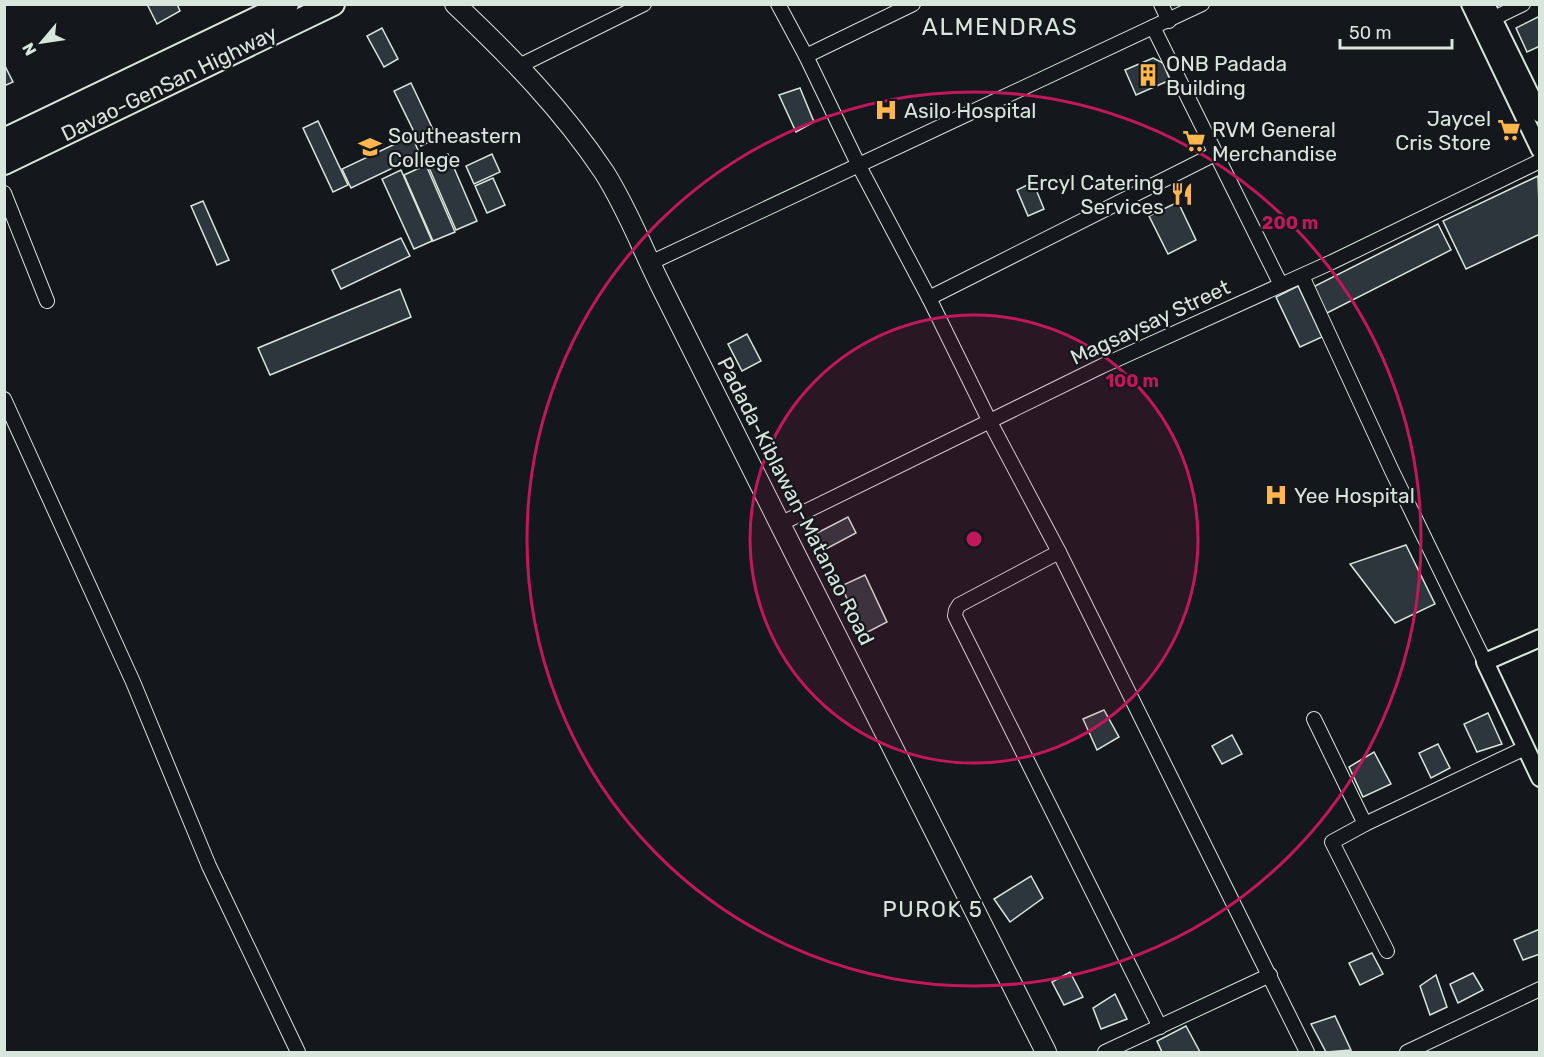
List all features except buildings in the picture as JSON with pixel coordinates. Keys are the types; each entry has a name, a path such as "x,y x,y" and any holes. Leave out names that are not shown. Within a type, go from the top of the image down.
{"highway":[{"name":"Davao-GenSan Highway","path":"4,140 287,4"},
{"name":"Davao-GenSan Highway","path":"4,163 333,4"}],"main road":[{"name":"Padada-Kiblawan-Matanao Road","path":"455,4 519,66 580,138 606,175 1046,1053"}],"street":[{"path":"519,66 644,4"},
{"path":"778,4 859,166 930,298 990,422 1059,552 1308,1053"},
{"path":"806,56 913,4"},
{"path":"1161,4 1168,21"},
{"path":"650,263 1202,4"},
{"path":"1470,4 1486,16 1539,114"},
{"path":"1486,16 1523,4"},
{"path":"1486,16 1539,150"},
{"path":"1153,27 1281,285"},
{"path":"930,298 1215,154"},
{"name":"Magsaysay Street","path":"780,524 1113,361 1302,276 1539,161"},
{"path":"4,193 48,300"},
{"path":"1302,276 1397,482 1539,778"},
{"path":"4,399 133,682 209,866 298,1053"},
{"path":"1059,552 959,605 955,616 1160,1027"},
{"path":"1485,662 1539,638"},
{"path":"1314,719 1365,824"},
{"path":"1387,951 1332,842 1525,748"},
{"path":"1105,1053 1270,975"},
{"path":"1407,1053 1539,989"}],"place":[{"name":"ONB Padada Building","path":"1148,75"},
{"name":"Asilo Hospital","path":"886,110"},
{"name":"Jaycel Cris Store","path":"1509,130"},
{"name":"RVM General Merchandise","path":"1194,141"},
{"name":"Southeastern College","path":"370,147"},
{"name":"Ercyl Catering Services","path":"1182,194"},
{"name":"Yee Hospital","path":"1276,495"}],"district":[{"name":"ALMENDRAS","path":"1000,27"},
{"name":"PUROK 5","path":"933,909"}]}
